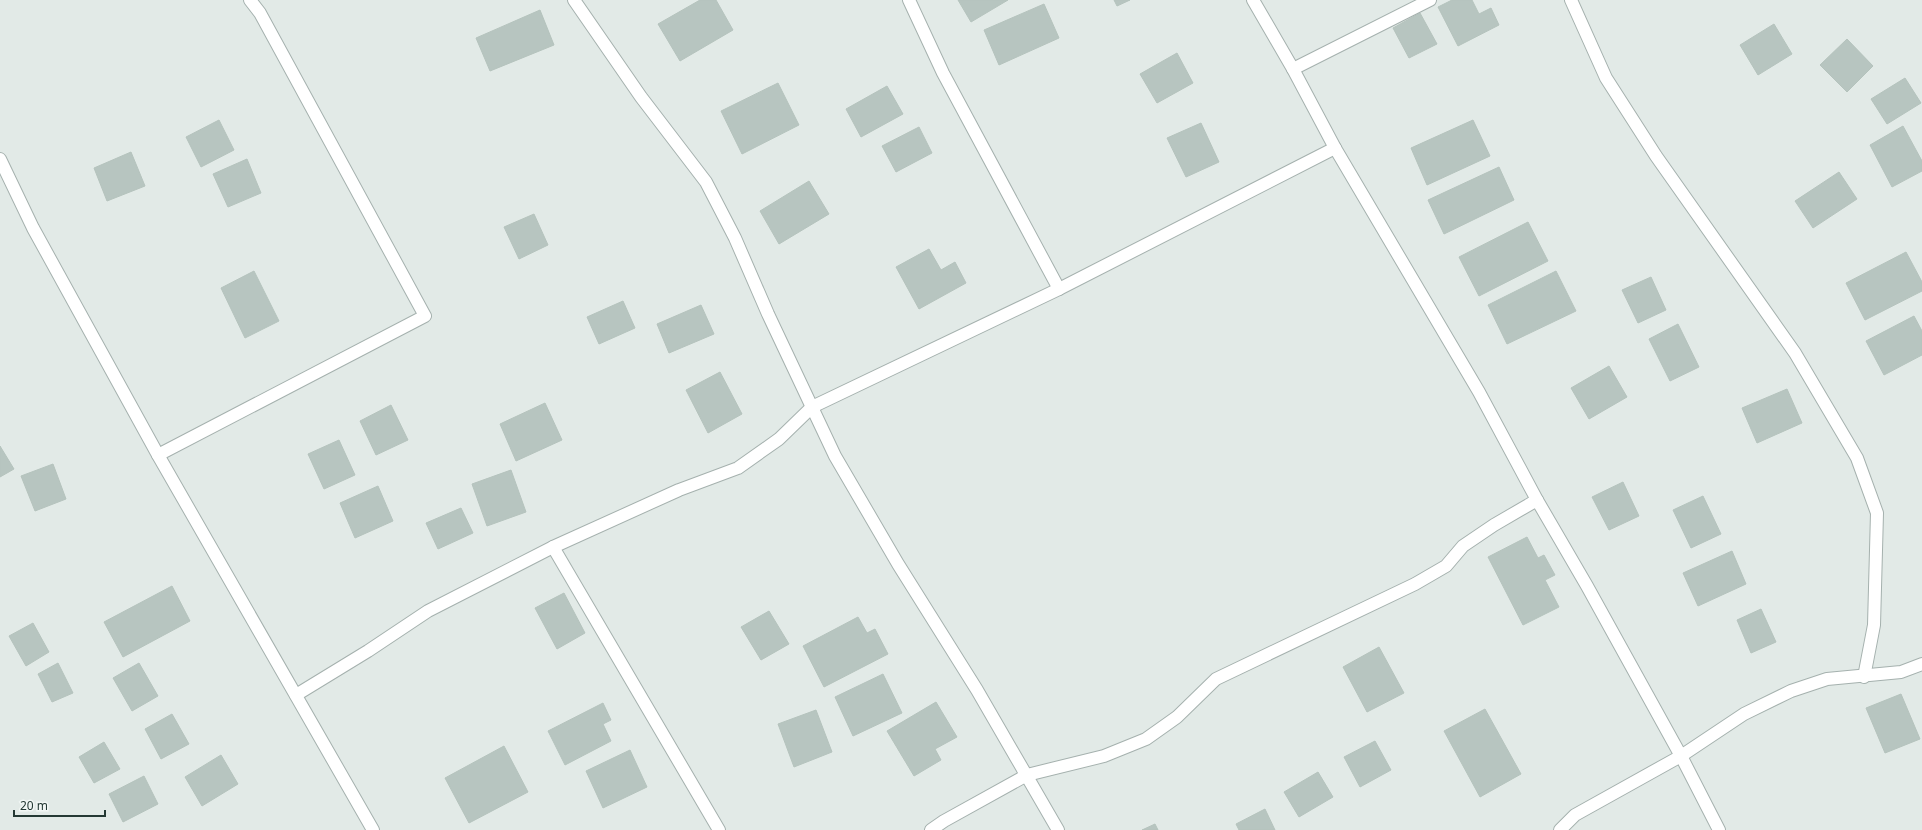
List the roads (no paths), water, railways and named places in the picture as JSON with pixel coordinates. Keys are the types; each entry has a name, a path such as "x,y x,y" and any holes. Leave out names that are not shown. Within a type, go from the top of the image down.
{"street":[{"path":"158,455 425,316 260,13 250,0"},
{"path":"574,0 641,97 706,182 736,238 768,314 836,456 898,564 1027,775 1058,830"},
{"path":"909,0 943,73 1058,289"},
{"path":"1253,0 1293,69 1335,148 1479,392 1537,500 1587,586 1681,756 1719,830"},
{"path":"1293,69 1430,0"},
{"path":"1571,0 1606,78 1656,156 1795,353 1857,458 1877,513 1874,625 1864,677"},
{"path":"296,694 368,651 428,611 553,547 679,490 738,468 779,439 812,407 1058,289 1335,148"},
{"path":"0,159 33,228 158,455 373,830"},
{"path":"931,830 944,821 1027,775 1104,756 1146,739 1177,717 1216,679 1415,584 1446,566 1463,546 1494,525 1537,500"},
{"path":"553,547 719,830"},
{"path":"1560,830 1575,815 1681,756 1744,714 1791,691 1827,679 1864,677 1902,672 1922,664"}]}
